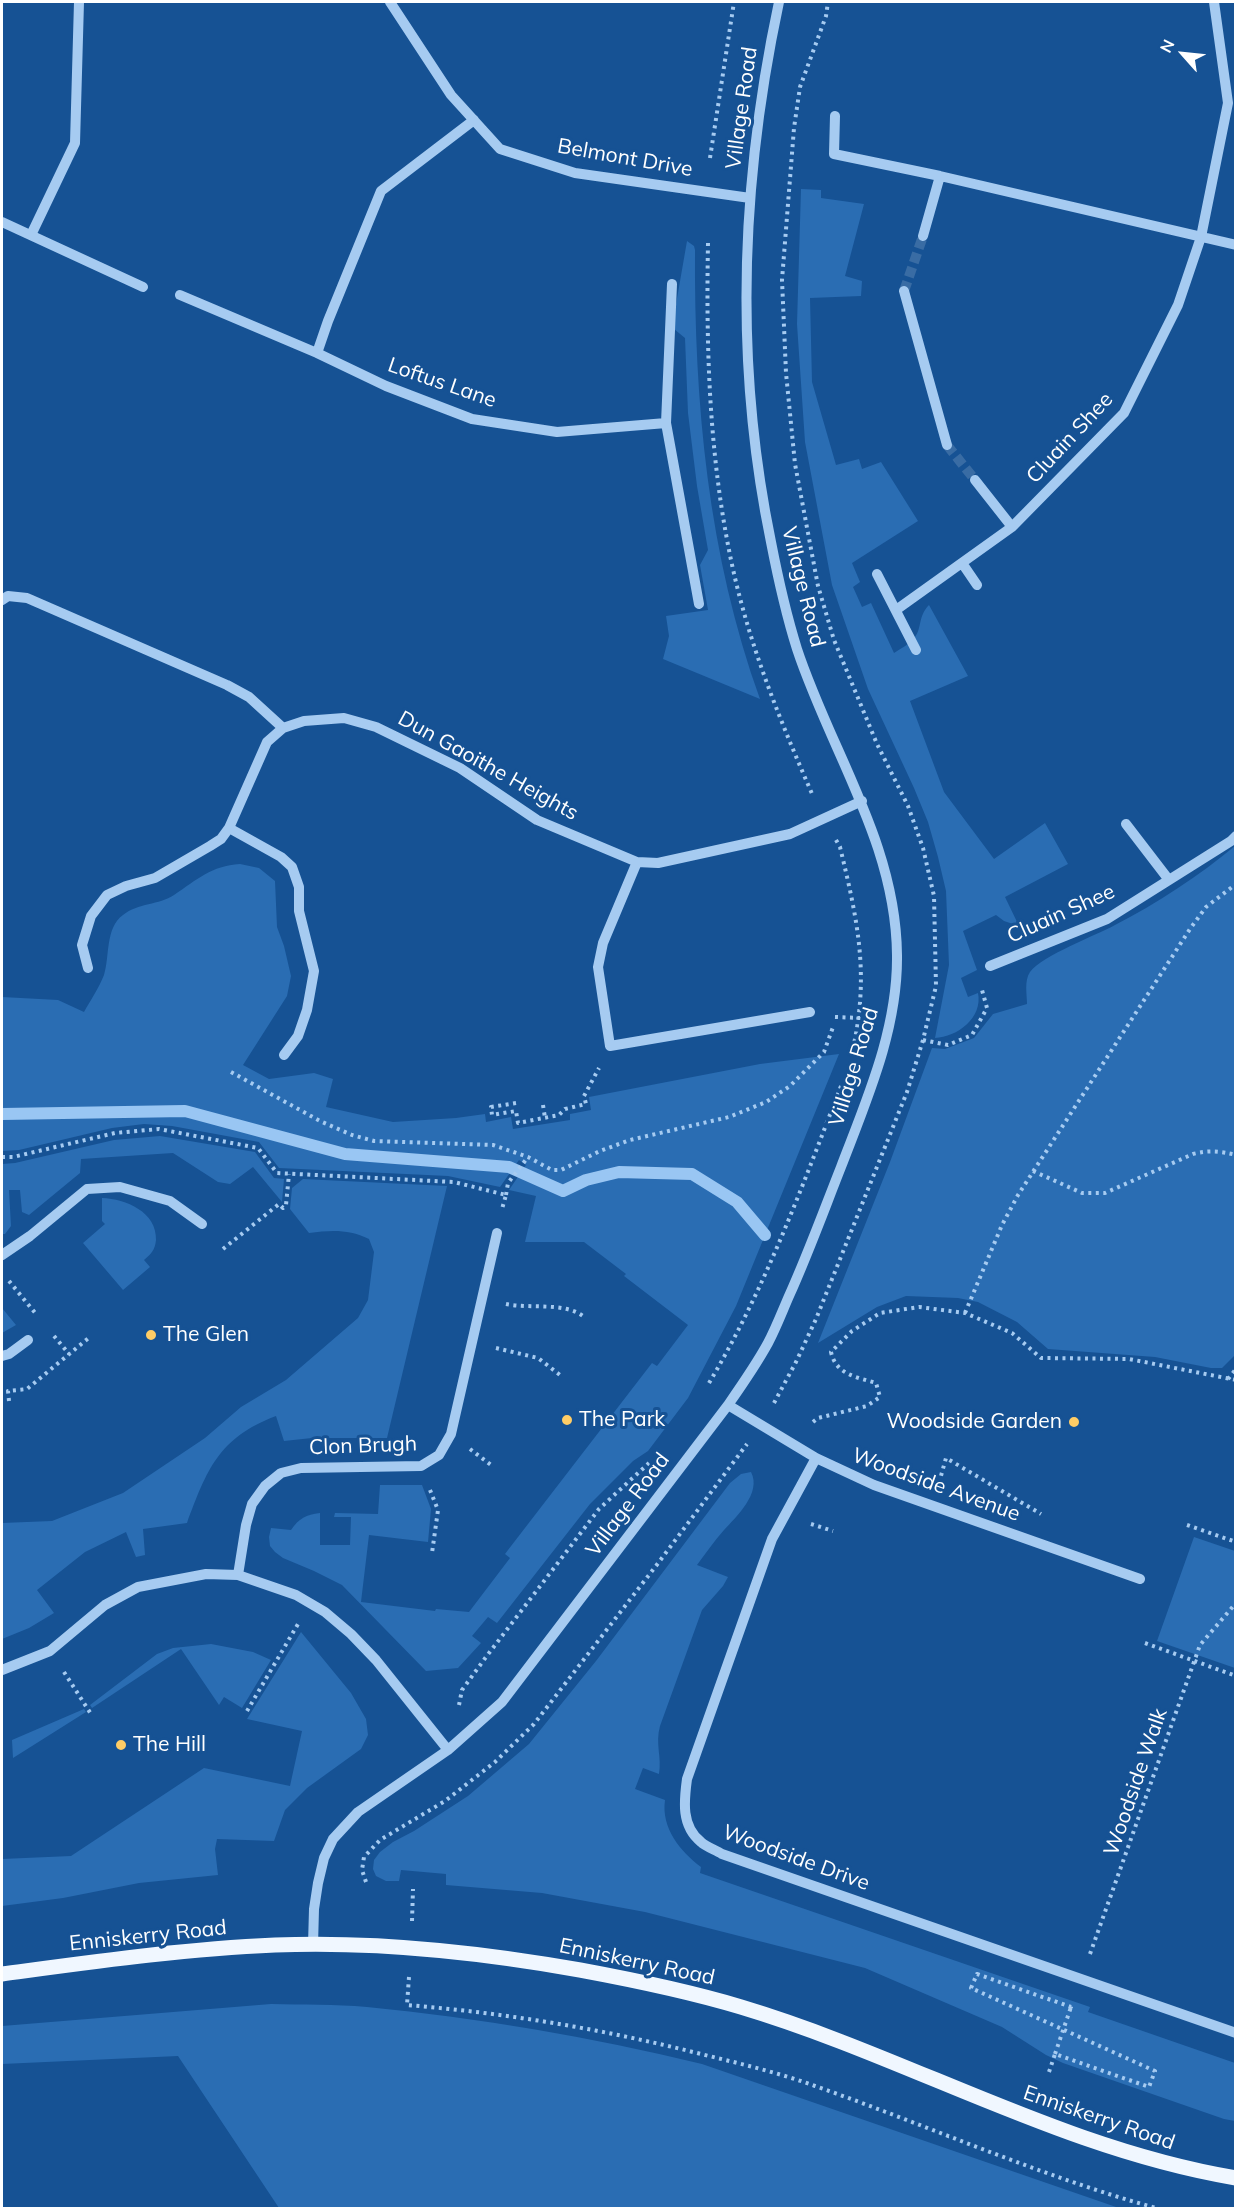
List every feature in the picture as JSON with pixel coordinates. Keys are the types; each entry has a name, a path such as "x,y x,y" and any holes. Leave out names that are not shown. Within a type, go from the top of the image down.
{"main road":[{"name":"Enniskerry Road","path":"2,1974 118,1959 272,1945 410,1947 518,1959 648,1983 742,2007 825,2036 1027,2117 1123,2152 1196,2172 1236,2178"}],"street":[{"path":"31,235 75,143 79,2"},
{"name":"Belmont Drive","path":"390,2 452,94 501,149 575,173 750,198"},
{"name":"Village Road","path":"313,1945 314,1909 318,1883 324,1858 333,1839 358,1812 447,1750 501,1702 728,1405 769,1341 805,1260 869,1096 889,1032 896,987 897,952 891,888 875,834 802,664 786,613 760,491 752,418 748,359 747,248 750,198 761,94 779,2"},
{"name":"Cluain Shee","path":"896,610 1012,527 1124,413 1178,305 1202,237 1228,103 1214,2"},
{"path":"835,116 834,154 1236,245"},
{"path":"317,353 381,191 474,120"},
{"path":"923,236 939,176"},
{"path":"2,222 143,287"},
{"path":"672,284 666,423 699,604"},
{"path":"904,291 947,445"},
{"name":"Loftus Lane","path":"180,295 317,353 386,386 472,418 557,432 666,423"},
{"path":"975,480 1012,527"},
{"path":"962,563 977,585"},
{"path":"878,574 916,650"},
{"path":"2,600 8,596 27,598 227,685 249,696 283,728 267,741 229,828 221,839 155,878 126,886 107,895 91,916 82,945 88,968"},
{"name":"Dun Gaoithe Heights","path":"283,728 304,721 344,718 376,727 460,768 537,820 637,862 658,863 790,834 862,801"},
{"path":"1126,824 1169,880"},
{"path":"229,828 280,857 292,867 299,887 299,911 314,971 307,1010 298,1036 284,1055"},
{"name":"Cluain Shee","path":"990,966 1107,919 1231,842 1236,836"},
{"path":"637,862 603,943 598,967 610,1046 810,1012"},
{"path":"2,1255 30,1236 87,1189 120,1187 170,1201 202,1224"},
{"name":"Clon Brugh","path":"238,1575 246,1525 252,1504 265,1486 282,1473 301,1467 421,1466 439,1455 451,1434 497,1233"},
{"path":"2,1356 9,1354 28,1340"},
{"name":"Woodside Avenue","path":"728,1405 816,1458 893,1492 1140,1579"},
{"name":"Woodside Drive","path":"816,1458 772,1539 687,1779 683,1802 687,1824 700,1842 722,1854 1236,2033"},
{"path":"2,1670 50,1651 105,1605 138,1587 206,1574 238,1575 267,1584 325,1612 376,1660 447,1750"}],"path":[{"path":"710,158 734,2"},
{"path":"965,1313 1002,1225 1033,1171 1190,929 1206,907 1236,884"},
{"path":"923,1040 948,1045 972,1035 987,1008 980,981 990,966"},
{"path":"231,1072 352,1136 374,1141 493,1145 528,1157 552,1170 561,1170 600,1151 630,1140 729,1117 766,1102 790,1086 824,1052 835,1016 860,1018"},
{"path":"516,1103 491,1107 492,1115 516,1111 518,1123 559,1115 565,1108 586,1104 584,1096 610,1046"},
{"path":"543,1105 544,1118"},
{"path":"2,1157 13,1157 116,1133 159,1129 258,1148 277,1173 454,1182 506,1194"},
{"path":"1033,1171 1082,1193 1105,1193 1193,1154 1213,1151 1236,1155"},
{"path":"497,1233 508,1183 528,1157"},
{"path":"223,1249 279,1204 283,1208 286,1205 289,1174"},
{"path":"483,1299 523,1307 573,1308 583,1316 585,1313"},
{"path":"813,1422 818,1418 867,1406 880,1397 876,1383 842,1373 833,1362 831,1352 852,1331 880,1313 919,1307 965,1313 1011,1333 1041,1358 1130,1359 1236,1380"},
{"path":"9,1401 8,1390 27,1389 91,1336"},
{"path":"473,1343 538,1358 560,1375"},
{"path":"1228,1379 1236,1369"},
{"path":"939,1483 946,1458 1048,1519"},
{"path":"421,1466 438,1510 432,1553"},
{"path":"804,1521 833,1531"},
{"path":"1187,1525 1236,1542"},
{"path":"247,1711 310,1603"},
{"name":"Woodside Walk","path":"1049,2072 1200,1645 1236,1604"},
{"path":"1145,1643 1236,1676"},
{"path":"50,1651 91,1714"},
{"path":"1055,2054 1149,2087 1155,2071 971,1988 977,1974 1071,2007"},
{"path":"407,2005 499,2014 568,2025 633,2037 747,2064 815,2086 1046,2173 1156,2208"}],"shaded area":[{"path":"801,189 821,190 821,198 864,204 845,276 862,281 861,296 810,298 812,382 836,465 859,459 862,469 881,462 918,521 852,563 860,582 853,587 862,607 871,603 894,653 915,637 923,613 929,605 968,676 910,701 944,792 994,859 1045,823 1068,864 1005,897 1019,926 1004,921 996,915 963,931 977,970 961,978 968,997 978,993 978,1002 967,1024 960,1030 943,1037 935,1038 949,965 946,891 928,822 868,689 832,585 805,442 797,324"},
{"path":"687,241 694,246 695,250 697,364 701,421 716,534 742,645 760,699 663,659 669,636 666,616 708,610 700,565 708,550 688,413 685,338 674,329"},
{"path":"1235,846 1236,1354 1222,1368 1211,1368 1155,1357 1048,1349 1017,1322 978,1302 958,1298 906,1296 877,1307 818,1343 890,1162 932,1048 945,1049 974,1038 993,1014 1027,1004 1027,979 1030,972 1046,959 1146,908"},
{"path":"240,864 259,868 275,881 277,927 291,976 287,996 243,1065 269,1079 314,1073 333,1079 326,1107 393,1122 485,1114 486,1122 511,1117 513,1129 570,1120 570,1114 591,1110 589,1097 760,1064 839,1054 736,1306 688,1398 648,1451 633,1461 590,1504 497,1623 488,1617 472,1636 481,1643 458,1668 426,1671 342,1585 283,1558 275,1552 270,1546 271,1528 291,1530 303,1518 320,1513 320,1545 350,1545 351,1517 334,1517 335,1513 378,1514 380,1485 422,1485 431,1509 428,1542 369,1535 361,1602 435,1611 436,1609 469,1612 510,1558 505,1554 508,1550 652,1363 657,1366 688,1325 584,1242 525,1242 536,1196 509,1190 526,1165 519,1160 500,1187 448,1176 279,1168 259,1142 172,1126 144,1124 112,1128 19,1150 2,1151 2,997 58,1000 84,1012 104,975 113,927 123,915 135,908 162,901 174,895 213,870"},
{"path":"160,1136 255,1152 274,1178 284,1179 282,1202 253,1167 230,1184 218,1182 173,1153 81,1159 80,1173 29,1215 22,1212 20,1190 9,1190 11,1226 5,1234 2,1234 2,1164 114,1140"},
{"path":"303,1179 447,1186 387,1438 312,1438 284,1441 276,1416 256,1425 240,1435 217,1458 201,1487 187,1523 143,1529 145,1555 136,1557 126,1532 85,1552 37,1590 54,1613 29,1628 2,1639 2,1523 52,1521 123,1493 205,1438 241,1407 286,1380 358,1318 368,1300 374,1252 369,1239 340,1231 309,1233 290,1209 292,1188"},
{"path":"102,1198 130,1204 146,1215 155,1230 155,1246 144,1260 150,1267 123,1290 83,1243 105,1224 102,1221"},
{"path":"2,1308 16,1325 2,1333"},
{"path":"751,1472 753,1488 746,1504 697,1565 728,1577 702,1610 660,1726 659,1774 643,1768 635,1789 665,1800 669,1829 679,1846 701,1867 700,1873 1090,2007 1088,2012 1235,2063 1235,2121 1063,2063 1002,2027 865,1968 645,1912 542,1893 446,1885 446,1874 401,1870 399,1881 386,1881 376,1876 373,1869 374,1860 380,1852 468,1796 529,1744 596,1661 730,1483 741,1474"},
{"path":"1194,1537 1235,1551 1235,1668 1157,1641"},
{"path":"301,1632 351,1693 366,1719 368,1735 361,1749 307,1788 285,1810 274,1841 217,1839 215,1849 218,1875 139,1883 63,1898 2,1906 2,1859 71,1856 204,1768 290,1786 302,1731 247,1719"},
{"path":"211,1644 253,1652 271,1660 242,1708 224,1697 219,1705 181,1649 92,1708 90,1705 157,1654 173,1648"},
{"path":"84,1709 86,1712 13,1758 12,1740"},
{"path":"271,2004 355,2006 451,2017 577,2037 702,2064 1119,2208 279,2208 178,2056 2,2064 2,2026"}],"waterway":[{"path":"2,1114 185,1111 345,1154 509,1167 563,1191 586,1180 619,1172 692,1174 737,1202 765,1235"}],"tunnel":[{"path":"904,291 923,236"},
{"path":"947,445 975,480"}],"place":[{"name":"The Glen","path":"151,1335"},
{"name":"The Park","path":"567,1420"},
{"name":"Woodside Garden","path":"1074,1422"},
{"name":"The Hill","path":"121,1745"}]}
